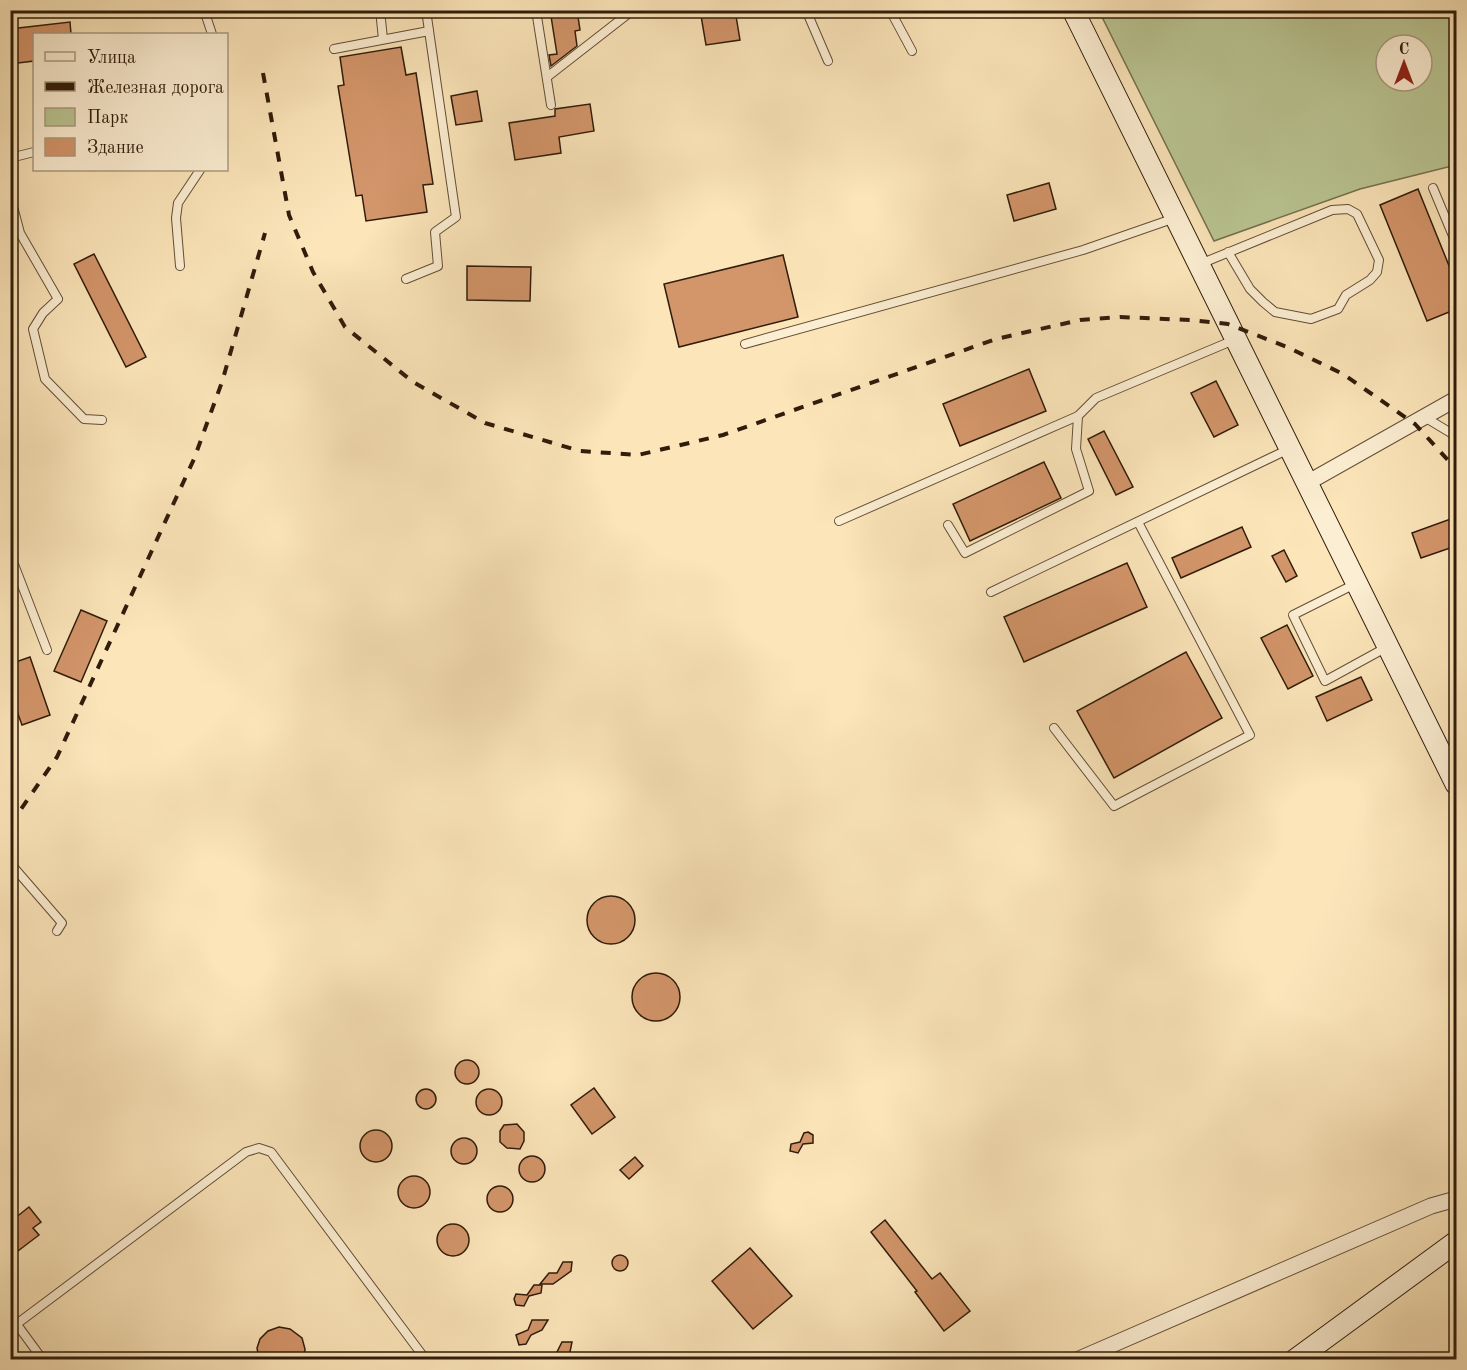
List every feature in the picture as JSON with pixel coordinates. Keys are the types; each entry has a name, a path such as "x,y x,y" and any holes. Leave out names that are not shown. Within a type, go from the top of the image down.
{"main road":[{"path":"1073,10 1456,784"},
{"path":"1295,1359 1456,1242"}],"street":[{"path":"1307,483 1426,418 1456,399"},
{"path":"1077,1359 1431,1206 1456,1199"}],"lane":[{"path":"204,10 212,33"},
{"path":"380,10 383,39"},
{"path":"406,279 438,266 435,232 456,217 426,10"},
{"path":"537,10 551,105"},
{"path":"547,77 633,10"},
{"path":"806,10 828,61"},
{"path":"890,10 912,51"},
{"path":"334,49 429,31"},
{"path":"10,158 33,152"},
{"path":"180,266 176,218 178,203 199,171"},
{"path":"1433,188 1456,243"},
{"path":"10,195 20,233 58,299 43,313 33,329 45,379 84,419 102,420"},
{"path":"1198,265 1228,252 1341,208 1357,214 1379,260 1377,272 1370,280 1346,295 1338,309 1311,319 1275,312 1250,289 1228,252"},
{"path":"745,344 1083,250 1176,218"},
{"path":"839,521 1078,416 1096,398 1236,339"},
{"path":"948,525 965,553 1089,490 1076,449 1078,416"},
{"path":"1426,418 1456,436"},
{"path":"991,592 1290,448"},
{"path":"1054,728 1114,806 1250,735 1138,522"},
{"path":"10,554 47,650"},
{"path":"1357,583 1293,615 1325,681 1389,646"},
{"path":"10,863 62,923 57,931"},
{"path":"14,1327 246,1152 260,1148 271,1152 426,1359"},
{"path":"10,1315 14,1327 44,1359"}],"green space":[{"path":"1099,11 1456,11 1456,165 1360,189 1214,241"}],"building":[{"path":"550,10 577,10 580,30 575,31 577,46 551,66 549,55 557,54"},
{"path":"700,10 735,10 740,40 706,45"},
{"path":"70,22 71,33 33,33 33,61 10,64 10,29"},
{"path":"401,47 406,75 416,73 433,184 423,185 427,212 366,221 362,195 356,196 338,86 344,85 340,57"},
{"path":"477,91 482,121 456,125 451,96"},
{"path":"590,104 594,131 559,137 561,153 515,160 509,123 555,116 555,109"},
{"path":"1049,183 1056,209 1014,221 1007,195"},
{"path":"1418,189 1456,283 1456,331 1449,312 1427,321 1380,205"},
{"path":"94,254 146,357 126,367 74,264"},
{"path":"783,255 798,317 679,347 664,284"},
{"path":"467,266 531,267 530,301 467,300"},
{"path":"1029,369 1046,411 960,446 943,404"},
{"path":"1216,381 1238,425 1214,437 1191,393"},
{"path":"1104,431 1133,487 1116,495 1088,439"},
{"path":"1044,462 1061,498 970,541 953,504"},
{"path":"1456,517 1456,546 1421,558 1412,533"},
{"path":"1242,527 1251,547 1181,578 1172,558"},
{"path":"1284,550 1297,576 1286,582 1272,556"},
{"path":"1127,563 1147,607 1024,662 1004,617"},
{"path":"81,610 107,621 81,682 54,671"},
{"path":"1287,625 1313,676 1288,689 1261,638"},
{"path":"1186,652 1222,718 1114,778 1077,711"},
{"path":"30,657 50,715 22,725 10,692 10,664"},
{"path":"1361,677 1372,700 1327,721 1316,697"},
{"path":"606,896 616,896 628,903 635,915 635,925 628,937 616,944 606,944 591,933 587,925 587,915 598,900"},
{"path":"651,973 661,973 673,980 680,992 680,1002 673,1014 661,1021 651,1021 636,1010 632,1002 632,992 643,977"},
{"path":"467,1060 475,1064 479,1072 475,1080 467,1084 459,1080 455,1072 459,1064"},
{"path":"594,1088 615,1117 592,1134 571,1105"},
{"path":"422,1089 430,1089 436,1095 436,1103 430,1109 422,1109 416,1103 416,1095"},
{"path":"489,1089 498,1093 502,1102 498,1111 489,1115 480,1111 476,1102 480,1093"},
{"path":"517,1124 524,1132 524,1141 520,1149 507,1148 500,1142 500,1131 504,1125"},
{"path":"376,1130 387,1135 392,1146 387,1157 376,1162 365,1157 360,1146 365,1135"},
{"path":"808,1132 813,1135 813,1143 803,1144 798,1153 790,1151 791,1144 800,1142 804,1133"},
{"path":"464,1138 473,1142 477,1151 473,1160 464,1164 455,1160 451,1151 455,1142"},
{"path":"532,1156 541,1160 545,1169 541,1178 532,1182 523,1178 519,1169 523,1160"},
{"path":"635,1157 643,1166 629,1179 620,1170"},
{"path":"414,1176 425,1181 430,1192 425,1203 414,1208 403,1203 398,1192 403,1181"},
{"path":"500,1186 509,1190 513,1199 509,1208 500,1212 491,1208 487,1199 491,1190"},
{"path":"29,1207 41,1222 33,1228 39,1235 10,1257 10,1222"},
{"path":"885,1220 932,1279 940,1273 970,1311 944,1331 915,1292 917,1291 871,1232"},
{"path":"453,1224 464,1229 469,1240 464,1251 453,1256 442,1251 437,1240 442,1229"},
{"path":"750,1248 792,1296 753,1329 712,1281"},
{"path":"620,1255 628,1263 620,1271 612,1263"},
{"path":"563,1262 572,1262 571,1271 553,1284 540,1284 549,1273 557,1273"},
{"path":"534,1285 542,1285 541,1293 529,1296 524,1306 516,1305 514,1299 516,1294 527,1295"},
{"path":"532,1320 548,1320 542,1330 531,1335 526,1344 519,1345 516,1335 528,1330"},
{"path":"279,1327 290,1329 302,1338 305,1349 304,1359 259,1359 257,1348 260,1339 268,1331"},
{"path":"562,1342 572,1342 570,1352 554,1358"}],"railway":[{"path":"263,73 289,215 313,272 345,327 413,382 485,423 580,451 638,455 723,435 996,339 1080,320 1120,317 1190,320 1228,324 1287,347 1343,374 1415,424 1456,469"},
{"path":"10,825 57,757 194,459 222,382 265,233"}]}
